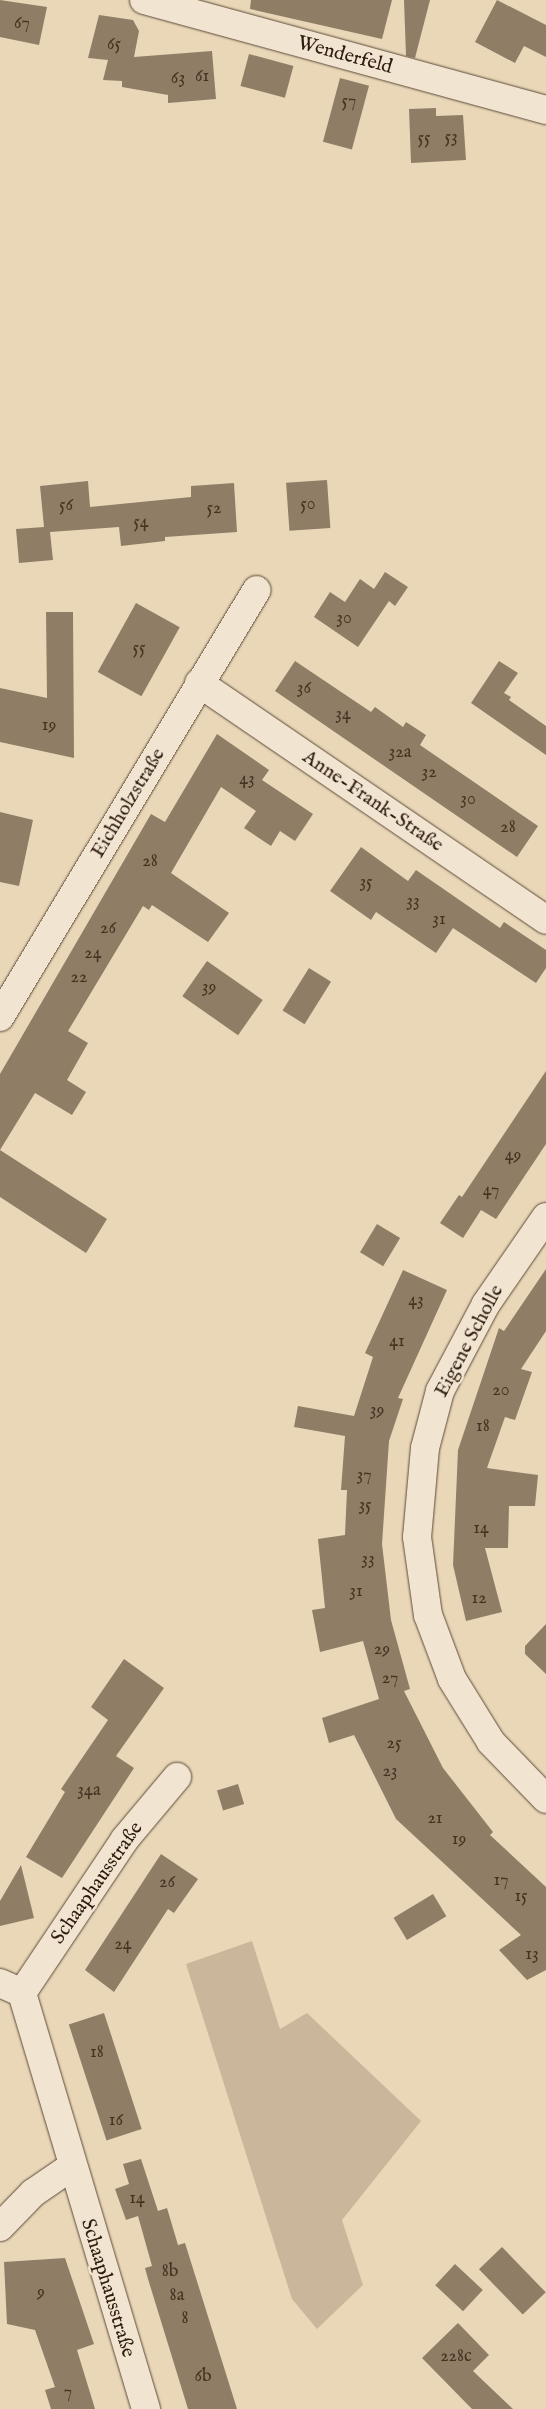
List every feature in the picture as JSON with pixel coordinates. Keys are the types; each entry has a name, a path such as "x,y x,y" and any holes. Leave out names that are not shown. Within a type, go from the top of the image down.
{"street":[{"name":"Wenderfeld","path":"144,0 546,110"},
{"name":"Eichholzstraße","path":"0,1017 199,683 257,590"},
{"name":"Anne-Frank-Straße","path":"199,683 546,920"},
{"name":"Eigene Scholle","path":"546,1217 486,1304 440,1391 425,1448 417,1537 428,1616 452,1679 491,1742 546,1800"},
{"name":"Schaaphausstraße","path":"146,2409 71,2167 11,1988 125,1839 177,1777"},
{"path":"0,2227 33,2193 71,2167"}],"shaded area":[{"path":"252,1941 280,2029 307,2013 421,2121 342,2220 363,2285 317,2329 292,2299 186,1964"}],"building":[{"path":"0,0 47,7 39,45 0,37"},
{"path":"251,0 392,0 382,39 250,9"},
{"path":"404,0 430,0 415,58 406,56"},
{"path":"497,0 546,25 546,57 524,46 515,63 475,42"},
{"path":"99,15 133,20 139,31 134,57 212,51 216,99 168,103 168,95 122,87 122,81 103,80 108,60 88,58"},
{"path":"249,54 293,66 285,98 240,86"},
{"path":"340,78 369,86 352,150 323,142"},
{"path":"436,108 436,116 463,115 466,160 411,163 409,109"},
{"path":"327,480 330,528 289,531 286,483"},
{"path":"88,481 90,507 191,497 191,486 234,483 237,532 165,537 165,541 121,546 119,527 50,532 53,560 19,563 16,529 44,527 40,486"},
{"path":"385,572 408,587 395,606 389,601 358,647 314,617 330,592 345,602 360,579 374,589"},
{"path":"136,603 180,627 141,696 98,672"},
{"path":"46,612 73,612 74,758 0,742 0,688 47,698"},
{"path":"295,661 371,712 375,707 403,727 406,722 426,735 420,745 538,826 517,857 275,691"},
{"path":"499,661 518,673 504,693 511,697 509,700 546,726 546,755 471,703"},
{"path":"217,734 269,770 262,780 313,814 295,841 280,831 271,846 244,828 256,811 221,787 171,873 229,913 208,942 152,905 149,910 143,906 68,1031 88,1043 67,1080 86,1092 72,1115 35,1093 0,1150 0,1074 151,814 165,822"},
{"path":"0,812 33,820 19,886 0,882"},
{"path":"361,847 408,881 416,870 500,928 504,922 546,950 546,968 536,983 453,928 436,953 376,912 371,920 330,891"},
{"path":"207,961 263,1000 238,1035 182,996"},
{"path":"309,968 331,982 305,1024 283,1010"},
{"path":"546,1071 546,1144 496,1219 481,1210 463,1238 440,1223 459,1195 462,1197"},
{"path":"0,1150 107,1219 86,1253 0,1197"},
{"path":"377,1224 400,1238 383,1266 360,1252"},
{"path":"546,1269 546,1331 521,1369 532,1372 515,1420 505,1417 487,1468 538,1475 535,1506 509,1506 508,1548 485,1548 502,1612 466,1621 453,1565 458,1450 499,1328 504,1331"},
{"path":"403,1270 447,1290 398,1398 403,1399 389,1441 382,1544 391,1620 410,1689 404,1691 443,1768 493,1832 490,1835 546,1887 546,1970 527,1980 499,1950 521,1935 396,1819 354,1735 329,1743 322,1718 379,1699 363,1641 320,1652 312,1610 325,1608 318,1539 345,1535 347,1490 341,1490 345,1436 294,1427 298,1406 354,1416 373,1357 365,1353"},
{"path":"546,1624 546,1674 525,1654 525,1646"},
{"path":"124,1659 164,1688 116,1756 134,1768 62,1878 26,1857 65,1792 61,1789 108,1720 91,1707"},
{"path":"238,1784 244,1804 223,1811 217,1790"},
{"path":"161,1854 198,1879 174,1913 168,1909 114,1992 85,1970"},
{"path":"21,1865 34,1918 0,1926 0,1901"},
{"path":"433,1894 446,1916 407,1940 394,1918"},
{"path":"104,2013 142,2129 107,2140 69,2024"},
{"path":"141,2159 158,2211 167,2208 178,2245 185,2243 237,2409 188,2409 145,2268 152,2266 138,2216 126,2220 115,2189 129,2184 123,2164"},
{"path":"502,2247 546,2292 523,2315 479,2269"},
{"path":"65,2258 94,2344 77,2350 95,2409 51,2409 45,2390 55,2387 35,2330 7,2324 4,2262"},
{"path":"455,2264 483,2290 463,2311 435,2285"},
{"path":"458,2323 489,2355 473,2371 513,2409 472,2409 422,2358"}]}
